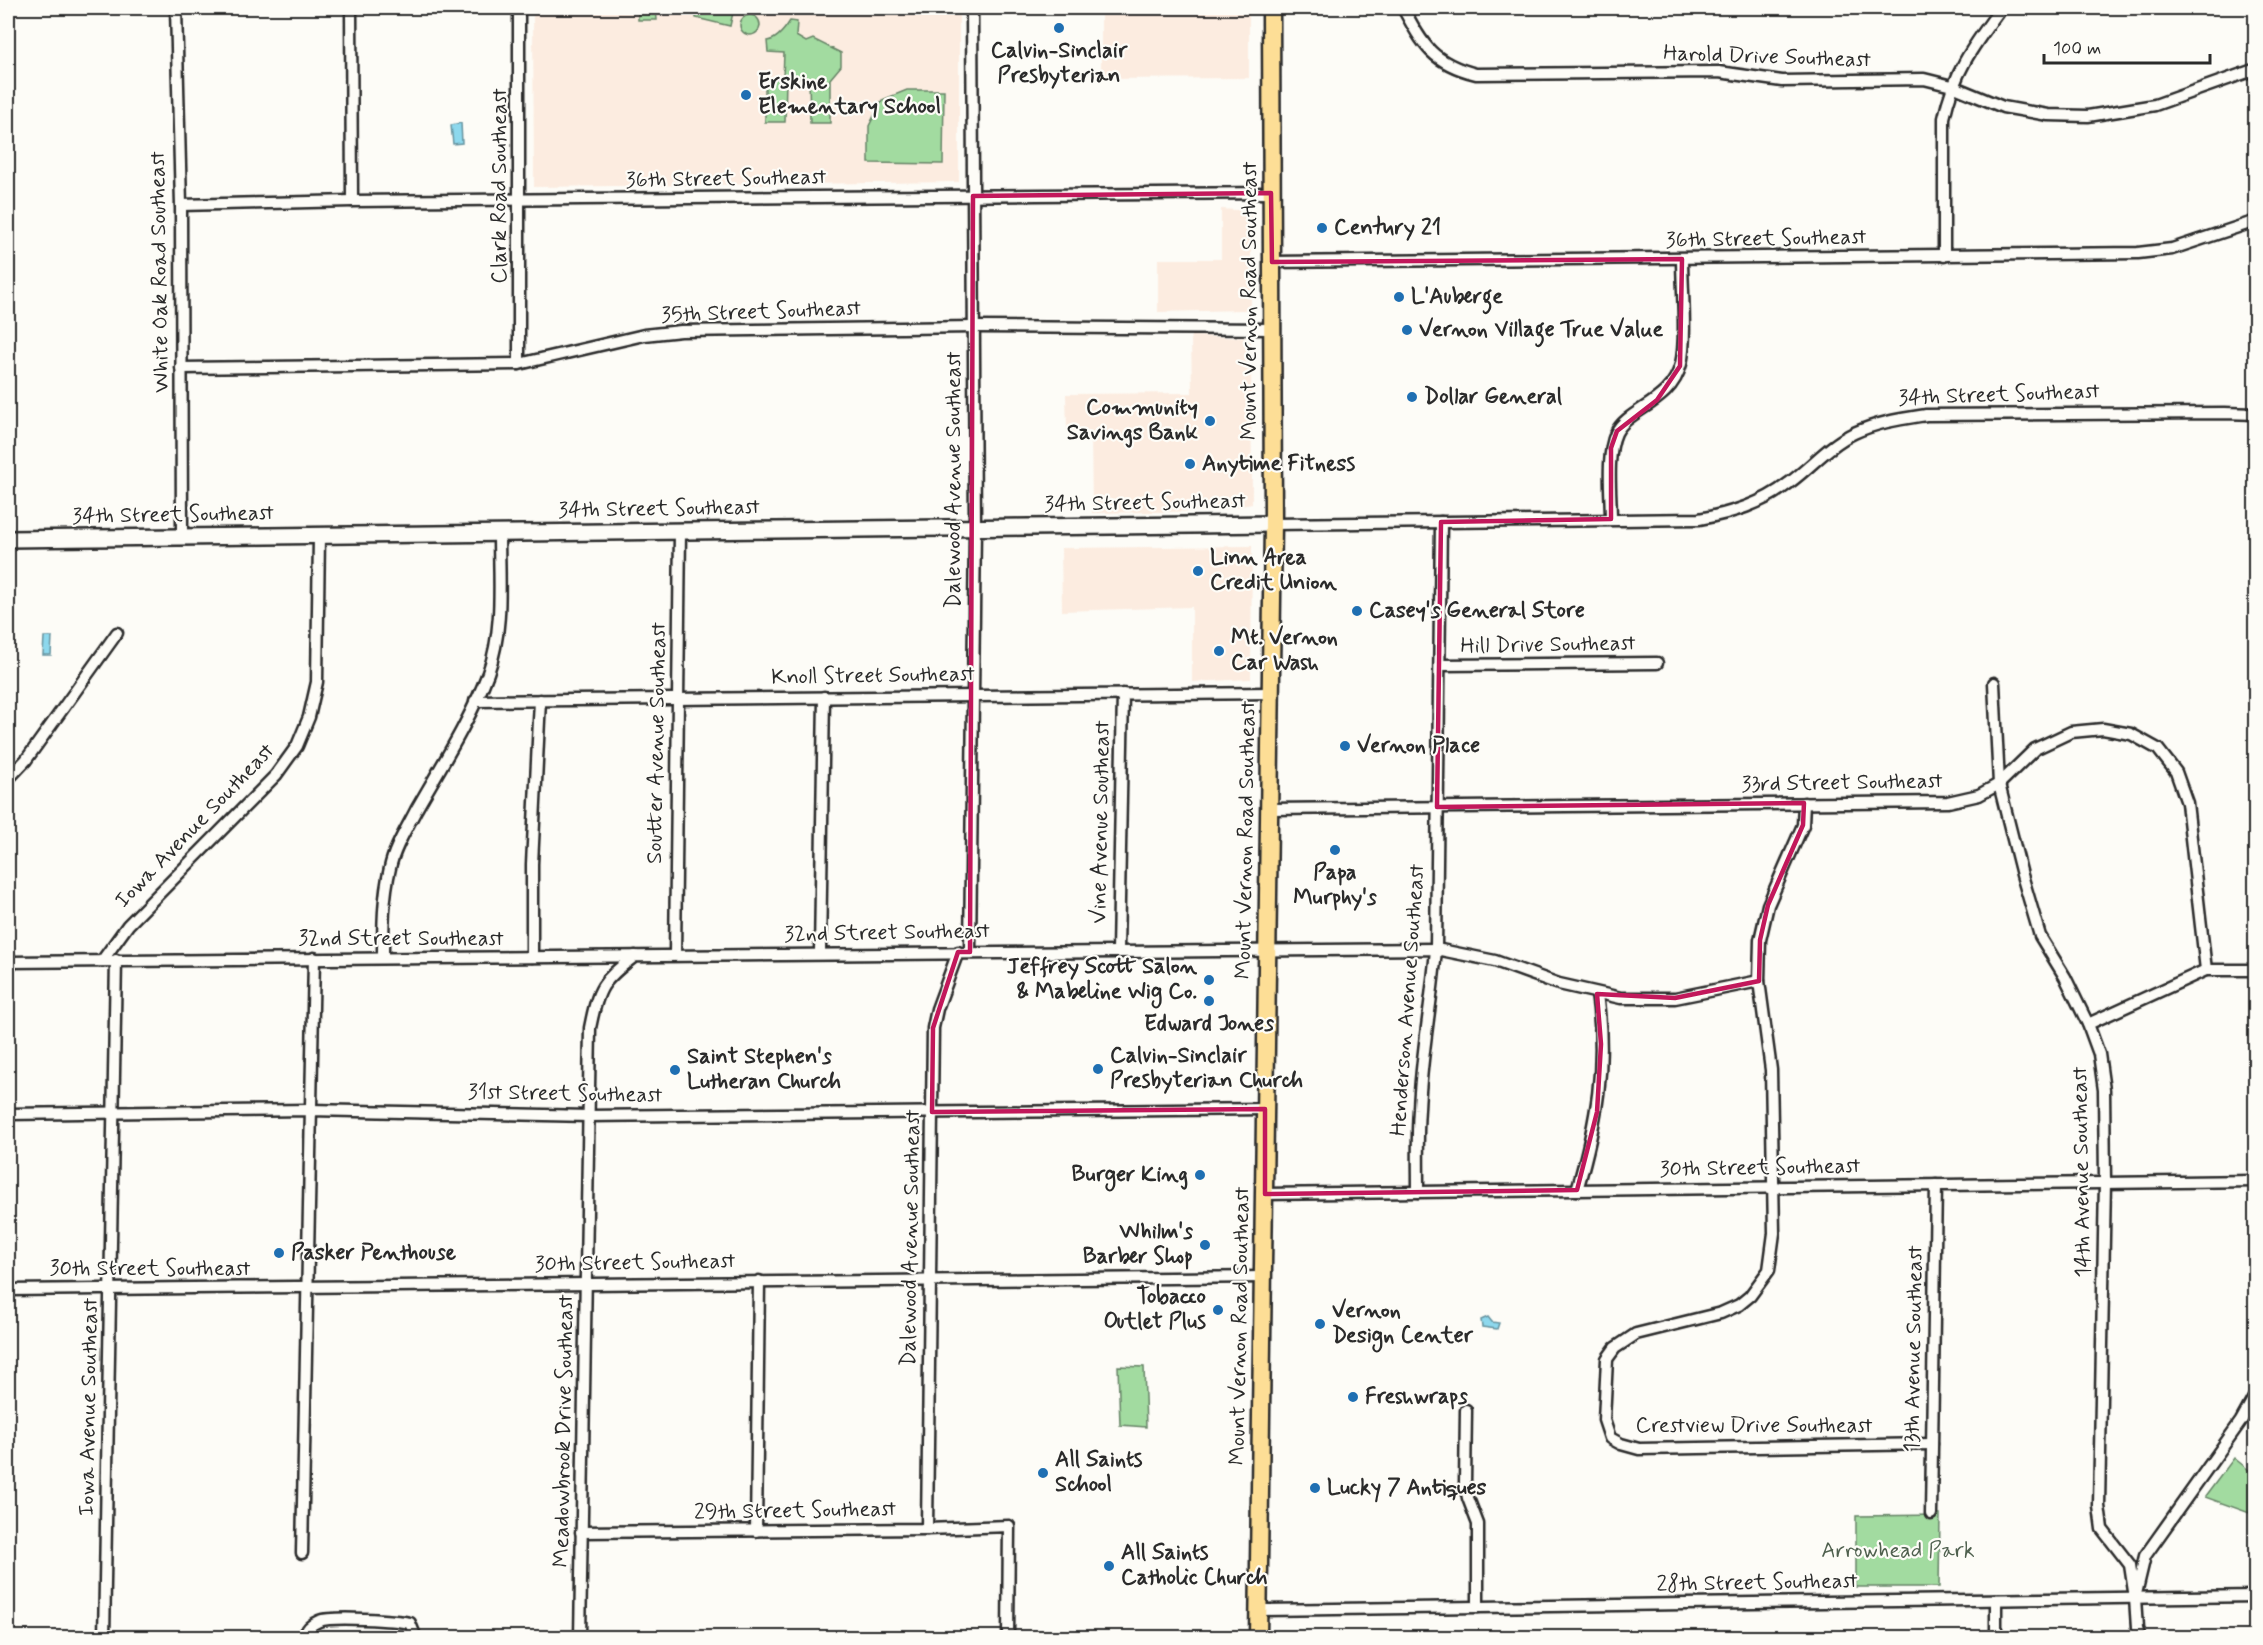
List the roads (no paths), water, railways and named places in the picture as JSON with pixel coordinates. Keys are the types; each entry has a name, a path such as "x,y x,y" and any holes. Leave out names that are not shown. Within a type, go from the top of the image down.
{"main road":[{"name":"Mount Vernon Road Southeast","path":"1258,1638 1274,524 1271,8"}],"street":[{"name":"White Oak Road Southeast","path":"176,8 181,205 182,537"},
{"path":"351,8 352,201"},
{"name":"Clark Road Southeast","path":"519,8 521,201 519,364"},
{"name":"Dalewood Avenue Southeast","path":"927,1529 933,1028 937,1009 964,952 972,694 975,528 972,8"},
{"name":"Harold Drive Southeast","path":"1403,8 1419,38 1438,59 1456,69 1476,74 1719,72 1782,81 1924,79 1952,86 2003,107 2048,115 2088,116 2155,105 2256,69"},
{"path":"1944,256 1944,118 1952,86 1966,57 2001,8"},
{"name":"36th Street Southeast","path":"181,205 352,201 1271,193"},
{"name":"36th Street Southeast","path":"1272,262 2139,253 2172,249 2256,221"},
{"path":"1611,519 1611,448 1617,431 1632,417 1657,400 1669,387 1680,366 1683,343 1682,259"},
{"name":"35th Street Southeast","path":"181,368 519,364 644,335 681,331 974,327 1273,329"},
{"name":"34th Street Southeast","path":"8,539 1700,519 1731,513 1760,501 1788,484 1821,454 1853,433 1886,421 1926,415 2256,414"},
{"name":"Henderson Avenue Southeast","path":"1418,1192 1419,1109 1436,949 1441,522"},
{"name":"Soutter Avenue Southeast","path":"675,955 680,531"},
{"path":"383,958 384,905 390,866 406,830 476,701 488,673 495,648 499,620 499,533"},
{"name":"Iowa Avenue Southeast","path":"102,961 128,925 276,775 297,746 309,717 316,682 319,536"},
{"path":"8,779 26,760 117,633"},
{"name":"Hill Drive Southeast","path":"1440,665 1657,663"},
{"name":"14th Avenue Southeast","path":"1994,683 2000,784 2022,875 2040,936 2065,977 2088,1024 2099,1054 2104,1090 2105,1182 2099,1506 2102,1529 2130,1566 2135,1598"},
{"name":"Knoll Street Southeast","path":"476,701 972,694 1270,693"},
{"name":"Vine Avenue Southeast","path":"1118,951 1123,694"},
{"path":"820,953 824,697"},
{"path":"532,957 532,864 540,700"},
{"name":"33rd Street Southeast","path":"1269,809 1948,802 1979,795 2000,784 2035,749 2071,732 2103,729 2131,734 2158,749 2176,772 2187,803 2205,970"},
{"path":"1772,1187 1770,1070 1759,981 1760,940 1768,905 1803,825 1804,803"},
{"name":"32nd Street Southeast","path":"8,962 1436,949 1495,961 1559,984 1621,998 1675,998 1759,981"},
{"name":"Meadowbrook Drive Southeast","path":"580,1638 590,1028 596,997 611,974 635,955"},
{"path":"302,1552 314,958"},
{"name":"Iowa Avenue Southeast","path":"104,1638 116,960"},
{"path":"2088,1024 2205,970 2256,970"},
{"path":"1577,1190 1597,1112 1601,1044 1597,994"},
{"name":"31st Street Southeast","path":"8,1114 310,1110 588,1116 1265,1109"},
{"name":"30th Street Southeast","path":"1265,1194 2256,1181"},
{"name":"13th Avenue Southeast","path":"1931,1514 1936,1185"},
{"name":"Crestview Drive Southeast","path":"1772,1187 1773,1251 1769,1270 1750,1296 1739,1305 1721,1313 1636,1334 1615,1348 1607,1359 1604,1420 1610,1438 1639,1449 1932,1444"},
{"name":"30th Street Southeast","path":"8,1290 1264,1277"},
{"path":"756,1531 759,1281"},
{"path":"2140,1638 2135,1598 2145,1556 2241,1421 2256,1394"},
{"path":"1466,1410 1465,1484 1478,1524 1478,1607"},
{"name":"29th Street Southeast","path":"581,1532 927,1529 1009,1526 1008,1638"},
{"name":"28th Street Southeast","path":"1258,1610 2256,1596"},
{"path":"1996,1600 1996,1638"},
{"path":"303,1638 307,1629 320,1621 395,1620 410,1623 416,1638"}],"water":[{"path":"461,123 462,143 453,144 451,125"},
{"path":"44,637 52,637 51,655 43,655"},
{"path":"1488,1317 1492,1322 1499,1323 1497,1329 1482,1327 1481,1320"}],"place":[{"name":"Calvin-Sinclair Presbyterian","path":"1059,28"},
{"name":"Erskine Elementary School","path":"746,95"},
{"name":"Century 21","path":"1322,228"},
{"name":"L'Auberge","path":"1399,297"},
{"name":"Vernon Village True Value","path":"1407,330"},
{"name":"Dollar General","path":"1412,397"},
{"name":"Community Savings Bank","path":"1210,421"},
{"name":"Anytime Fitness","path":"1190,464"},
{"name":"Linn Area Credit Union","path":"1198,571"},
{"name":"Casey's General Store","path":"1357,611"},
{"name":"Mt. Vernon Car Wash","path":"1219,651"},
{"name":"Vernon Place","path":"1345,746"},
{"name":"Papa Murphy's","path":"1335,850"},
{"name":"Jeffrey Scott Salon & Mabeline Wig Co.","path":"1209,980"},
{"name":"Edward Jones","path":"1209,1001"},
{"name":"Calvin-Sinclair Presbyterian Church","path":"1098,1069"},
{"name":"Saint Stephen's Lutheran Church","path":"675,1070"},
{"name":"Burger King","path":"1200,1175"},
{"name":"Whilm's Barber Shop","path":"1205,1245"},
{"name":"Pasker Penthouse","path":"279,1253"},
{"name":"Tobacco Outlet Plus","path":"1218,1310"},
{"name":"Vernon Design Center","path":"1320,1324"},
{"name":"Freshwraps","path":"1353,1397"},
{"name":"All Saints School","path":"1043,1473"},
{"name":"Lucky 7 Antiques","path":"1315,1488"},
{"name":"All Saints Catholic Church","path":"1109,1566"}],"park label":[{"name":"Arrowhead Park","path":"1898,1551"}]}
